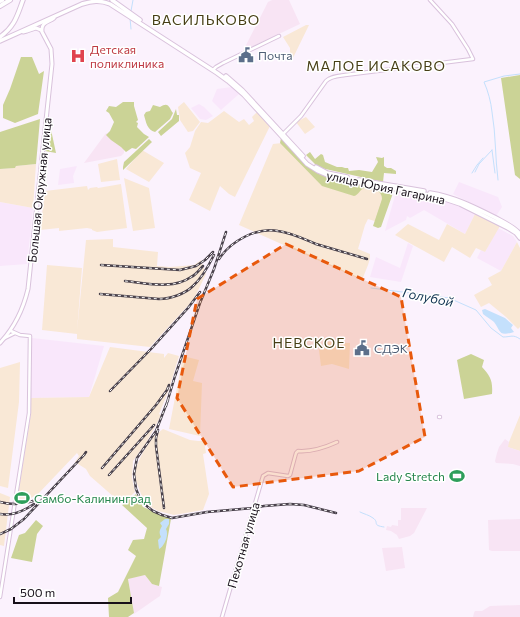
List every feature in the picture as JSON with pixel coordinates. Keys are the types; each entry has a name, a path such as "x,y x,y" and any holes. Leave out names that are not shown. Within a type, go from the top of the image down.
{"highway":[{"path":"0,6 10,0"}],"main road":[{"path":"1,40 15,22 24,0"},
{"path":"77,6 85,0"},
{"path":"112,0 130,15"},
{"path":"1,40 77,6 91,2 103,2 113,5 232,80 282,135"},
{"path":"21,32 36,28 42,31 44,24 56,16"},
{"name":"Большая Окружная улица","path":"0,343 11,331 24,305 30,279 52,64 51,49 42,31"},
{"name":"улица Юрия Гагарина","path":"282,135 307,164 321,173 334,178 395,191 430,195 452,201 508,228 516,233 520,238"},
{"name":"улица Юрия Гагарина","path":"282,135 309,162 327,173 430,192 452,198 509,225 520,234"}],"street":[{"path":"282,135 301,116 326,81 332,77 473,59 452,24 430,0"},
{"path":"214,69 242,53 279,36"},
{"path":"0,597 29,413 30,336 20,335 11,331"},
{"path":"6,338 15,333"},
{"name":"Пехотная улица","path":"222,617 263,476 268,473 290,476 296,453 298,451 305,452 324,448 337,442"}],"highlighted area":[{"path":"286,244 401,297 425,437 359,471 233,487 177,398 197,299"}],"shaded area":[{"path":"272,0 289,0 300,24 243,51 268,2"},
{"path":"306,25 309,25 292,60 290,57 290,48 283,37"},
{"path":"232,87 239,94 221,110 212,101 217,89"},
{"path":"184,102 200,122 193,131 188,132 180,120 178,107"},
{"path":"199,104 213,116 206,120 200,119 191,108"},
{"path":"224,111 239,122 244,119 249,125 254,121 252,117 257,112 270,126 235,197 220,186 210,211 189,200 201,173 190,168 185,153 190,147 195,131 201,122 208,123"},
{"path":"306,117 315,127 305,134 296,122"},
{"path":"106,133 124,149 124,153 121,156 84,163"},
{"path":"282,143 316,179 391,192 381,223 368,219 365,225 358,249 370,254 370,258 362,280 239,225 273,144"},
{"path":"142,150 164,163 149,182 126,169"},
{"path":"117,159 120,180 101,182 98,164"},
{"path":"36,164 33,208 0,202 0,169"},
{"path":"77,166 73,176 74,183 58,185 60,169"},
{"path":"124,178 149,188 155,228 133,231"},
{"path":"459,182 498,197 502,207 496,216 453,194"},
{"path":"121,184 127,228 97,232 87,228 59,231 59,228 40,230 45,191 87,186 88,190 90,188"},
{"path":"396,192 414,195 414,198 416,196 447,202 461,206 475,214 465,234 424,210 410,218 407,216 406,220 385,231"},
{"path":"0,202 33,208 27,264 0,266"},
{"path":"475,214 500,226 485,252 476,248 470,258 452,247 444,262 395,235 408,224 439,240 447,224 465,234"},
{"path":"498,228 513,236 517,242 501,271 477,258 481,250 485,252"},
{"path":"113,239 113,247 158,252 157,266 170,267 194,265 201,260 206,274 194,299 150,347 77,339 77,334 42,330 47,265 82,268 77,331 86,240"},
{"path":"517,242 520,248 520,327 518,329 489,303 481,307 474,295 492,285 488,278 501,271"},
{"path":"408,243 413,246 401,282 370,277 376,257 400,268"},
{"path":"32,338 104,346 89,397 31,398"},
{"path":"328,342 350,343 349,369 332,364 321,366 319,350"},
{"path":"110,347 164,354 164,358 168,353 179,356 168,392 159,414 161,415 146,443 133,461 132,478 135,492 122,504 90,476 86,469 75,462 79,456 77,453 38,494 31,498 17,500 31,413 31,398 89,397"},
{"path":"183,356 199,360 193,381 202,383 200,436 169,429"},
{"path":"20,362 19,402 8,488 0,486 0,368"},
{"path":"520,415 520,451 507,447"},
{"path":"163,429 190,440 204,441 206,453 203,454 209,494 203,510 174,515 158,511 149,506 141,494 136,481 136,467 143,452 154,436"},
{"path":"505,439 509,442 508,447 520,451 520,466 496,463 495,461 499,447"},
{"path":"0,493 10,497 4,546 0,545"},
{"path":"401,508 427,508 414,533 410,536 399,539 397,535 386,530 387,526 398,526 398,520 401,520"},
{"path":"520,519 520,551 489,550 488,520"},
{"path":"402,547 405,568 386,571 382,548"},
{"path":"145,575 152,584 162,587 160,596 134,614 128,578"},
{"path":"520,605 520,617 473,617 475,611 482,611 490,606"}],"green space":[{"path":"21,57 32,57 39,74 44,71 38,114 15,123 3,118 3,105"},
{"path":"520,75 520,179 515,175 501,78"},
{"path":"123,102 134,102 138,120 136,122 138,123 137,127 149,137 136,149 132,148 126,152 106,135 110,131 114,122 109,113 106,111 109,106 116,107"},
{"path":"153,105 160,107 167,105 173,113 170,119 155,132 149,128 144,115 146,112 150,111"},
{"path":"176,109 177,115 179,115 179,121 161,136 158,132 172,119"},
{"path":"40,119 36,164 0,169 0,132"},
{"path":"48,125 50,125 56,153 45,151"},
{"path":"281,138 308,166 317,173 332,179 393,191 381,227 378,228 373,226 382,199 379,192 369,188 364,188 354,196 322,186 280,143"},
{"path":"149,139 152,142 123,170 124,162"},
{"path":"310,152 315,159 321,154 323,155 325,162 337,167 348,168 349,171 359,170 372,172 378,162 376,157 384,157 384,166 396,171 396,174 384,173 383,182 321,168 318,167 306,155"},
{"path":"471,354 484,360 482,367 490,379 492,394 464,399 457,360"},
{"path":"136,494 143,507 171,519 159,586 152,584 145,575 128,579 134,613 128,617 109,617 108,598 118,592 136,556 128,550 133,540 144,539 147,528 122,505"},
{"path":"36,520 43,526 37,534 32,562 11,558 19,535 25,533"}],"water":[{"path":"485,309 505,318 513,325 511,328 514,332 505,334 502,333 494,322 483,314 482,310"},
{"path":"165,519 169,519 169,524 166,529 167,537 165,543 159,549 158,540 161,537 160,529 162,526 160,523"}],"waterway":[{"path":"131,11 133,0"},
{"path":"130,18 131,29"},
{"path":"498,180 492,108 484,82 504,76 520,74"},
{"path":"492,150 495,173"},
{"path":"475,172 479,164 492,150"},
{"path":"472,173 483,158"},
{"name":"Голубой","path":"371,288 449,298 476,310 491,328 503,337 514,336 520,339"},
{"path":"360,512 373,518 377,525 384,527"}],"railway":[{"path":"219,259 224,252 237,241 253,233 270,230 288,233 316,244 367,259"},
{"path":"166,406 200,303 214,269 226,232"},
{"path":"101,265 180,270 196,266 213,252"},
{"path":"100,294 159,299 177,296 190,289 196,283 205,272 214,255"},
{"path":"125,281 168,285 184,281 196,274 203,266"},
{"path":"110,391 151,349 188,308 200,292"},
{"path":"102,468 156,405 169,385"},
{"path":"168,400 156,431 137,458 134,474 136,489 139,496 143,503 153,511 172,518 207,512 290,504 304,505 336,513"},
{"path":"109,475 154,425"},
{"path":"158,430 156,446 164,508"},
{"path":"0,534 11,529 24,519 86,452"},
{"path":"0,502 16,504 33,501"},
{"path":"0,514 18,512 34,504"}],"place":[{"name":"Почта","path":"246,55"},
{"name":"Детская поликлиника","path":"78,56"},
{"name":"СДЭК","path":"362,348"},
{"name":"Lady Stretch","path":"457,476"},
{"name":"Самбо-Калининград","path":"22,498"}],"district":[{"name":"ВАСИЛЬКОВО","path":"206,19"},
{"name":"МАЛОЕ ИСАКОВО","path":"376,65"},
{"name":"НЕВСКОЕ","path":"309,342"}]}
